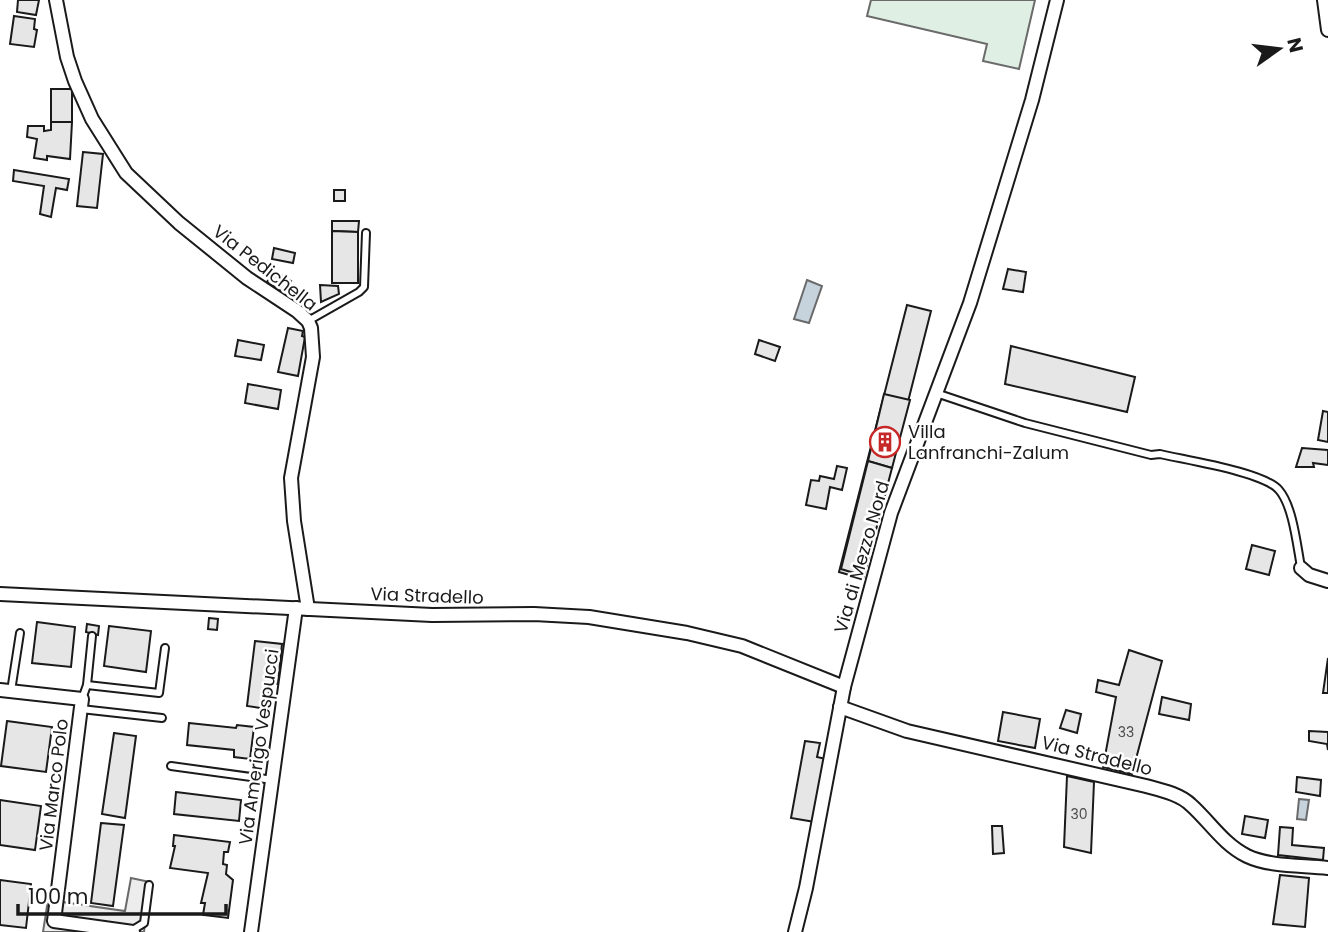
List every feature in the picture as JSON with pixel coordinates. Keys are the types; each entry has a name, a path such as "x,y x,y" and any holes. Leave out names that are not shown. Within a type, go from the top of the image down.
{"street":[{"name":"Via Pedichella","path":"56,0 64,45 75,80 92,119 126,173 179,223 247,278 307,321 313,335 313,357 291,478 302,608"},
{"name":"Via di Mezzo Nord","path":"795,932 806,888 844,687 891,513 970,303 1032,100 1057,0"},
{"path":"1324,0 1328,30"},
{"path":"1301,568 1309,575 1328,581"},
{"name":"Via Stradello","path":"0,594 443,615 534,614 589,617 742,646 844,687"},
{"name":"Via Amerigo Vespucci","path":"251,932 302,608"},
{"name":"Via Marco Polo","path":"6,690 82,704 54,921 131,932"},
{"name":"Via Stradello","path":"840,707 907,731 1156,789 1190,804 1219,835 1250,857 1269,862 1328,868"}],"lane":[{"path":"307,321 364,287 366,233"},
{"path":"936,393 1024,423 1265,481 1276,487 1283,498 1293,524 1301,568"},
{"path":"6,690 20,633"},
{"path":"92,636 87,685 82,704 162,718"},
{"path":"87,685 159,693 165,648"},
{"path":"171,766 273,780"},
{"path":"131,932 144,923 149,884"}],"green space":[{"path":"871,0 1035,0 1019,69 983,61 987,44 867,16"}],"shaded area":[{"path":"807,280 822,286 809,323 794,319"},
{"path":"1299,799 1309,800 1306,820 1297,819"},
{"path":"131,878 150,882 144,932 43,932 48,900 125,911"}],"building":[{"path":"18,0 39,0 36,15 17,12"},
{"path":"14,16 35,19 34,29 37,30 34,47 10,44"},
{"path":"51,89 72,89 72,122 51,122"},
{"path":"51,122 72,122 70,159 47,156 47,160 34,158 37,139 27,137 28,126 44,126 44,131 51,130"},
{"path":"83,152 103,154 97,208 77,206"},
{"path":"14,170 69,179 67,190 56,188 51,217 40,214 44,186 13,181"},
{"path":"334,190 345,190 345,201 334,201"},
{"path":"332,221 359,221 358,232 332,231"},
{"path":"332,231 358,232 358,283 332,283"},
{"path":"274,248 295,253 293,263 272,259"},
{"path":"1008,269 1026,272 1023,292 1003,289"},
{"path":"274,271 291,281 284,293 267,282"},
{"path":"320,285 338,286 339,294 321,302"},
{"name":"Villa Lanfranchi-Zalum","path":"907,305 931,311 863,579 839,572"},
{"path":"288,328 303,331 302,336 305,337 298,376 278,372"},
{"path":"238,340 264,345 261,360 235,356"},
{"path":"759,340 780,347 775,361 755,354"},
{"path":"1011,346 1135,377 1127,412 1005,384"},
{"path":"248,384 281,390 278,409 245,403"},
{"path":"884,394 910,400 892,468 868,461"},
{"path":"1323,411 1328,412 1328,442 1318,440"},
{"path":"1302,448 1328,450 1328,465 1313,463 1314,467 1296,467"},
{"path":"868,461 892,468 864,576 841,569"},
{"path":"837,466 847,468 842,490 830,487 826,509 806,505 811,480 819,481 820,476 834,479"},
{"path":"1252,545 1275,551 1269,575 1246,569"},
{"path":"209,618 218,619 217,630 208,629"},
{"path":"37,622 75,627 71,667 32,663"},
{"path":"87,624 99,626 98,635 86,632"},
{"path":"109,626 151,631 146,672 104,666"},
{"path":"255,641 282,644 278,684 270,683 267,709 247,706"},
{"path":"1129,650 1162,661 1132,774 1103,767 1116,697 1096,692 1098,680 1119,685"},
{"path":"1328,658 1328,693 1323,693"},
{"path":"1162,697 1191,704 1189,720 1159,714"},
{"path":"1066,710 1081,714 1077,733 1060,728"},
{"path":"1003,712 1040,719 1035,748 998,741"},
{"path":"7,721 52,727 46,772 1,766"},
{"path":"189,723 236,728 237,725 254,727 250,759 234,757 234,750 187,745"},
{"path":"1309,731 1328,732 1328,750 1327,744 1309,741"},
{"path":"114,733 136,736 125,818 102,814"},
{"path":"805,741 820,743 817,757 826,759 815,822 791,818"},
{"path":"1067,776 1094,782 1091,853 1064,847"},
{"path":"1297,777 1321,780 1320,796 1296,792"},
{"path":"176,792 241,800 239,821 174,814"},
{"path":"0,800 41,806 35,850 0,845"},
{"path":"1245,816 1268,820 1265,838 1242,834"},
{"path":"101,823 124,825 113,906 91,903"},
{"path":"992,826 1002,826 1004,853 993,854"},
{"path":"1280,827 1293,828 1292,845 1324,848 1323,860 1278,855"},
{"path":"174,835 230,842 228,852 224,852 223,864 227,865 226,874 233,880 228,918 203,915 205,903 201,903 208,873 170,868 175,846"},
{"path":"1280,875 1309,878 1305,927 1273,924"},
{"path":"0,880 31,884 26,928 0,925"}],"place":[{"name":"Villa Lanfranchi-Zalum","path":"885,442"}]}
